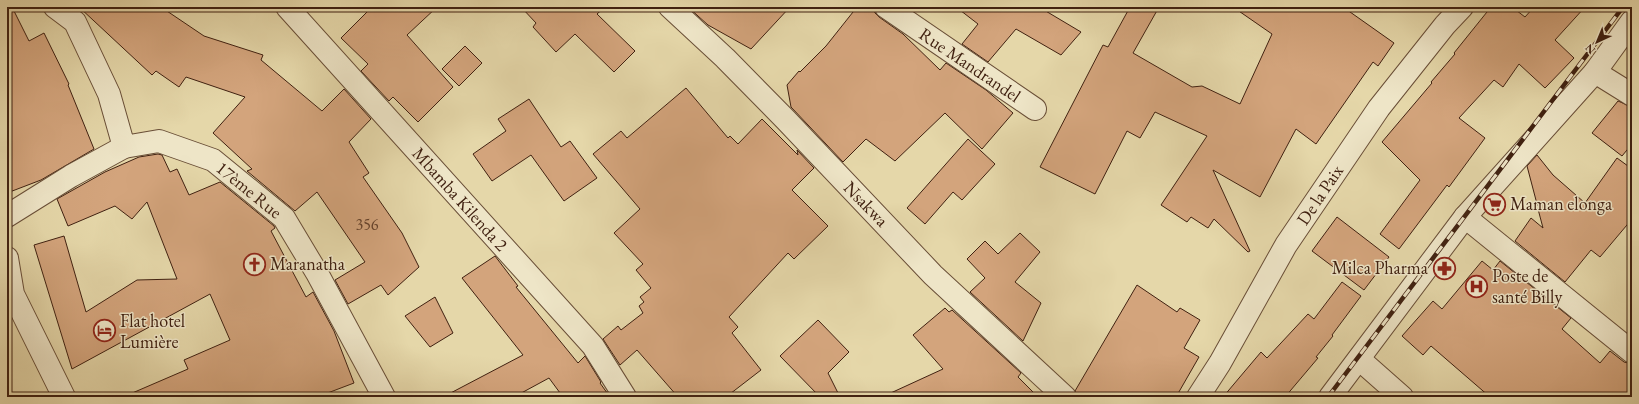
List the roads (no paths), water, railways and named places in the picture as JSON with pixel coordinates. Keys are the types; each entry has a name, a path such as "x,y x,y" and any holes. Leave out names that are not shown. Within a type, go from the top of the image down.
{"street":[{"path":"7,216 70,176 124,147 109,94 74,22 56,7"},
{"name":"Mbamba Kilenda 2","path":"287,7 593,346 625,397"},
{"name":"Nsakwa","path":"670,7 725,58 934,275 1065,397"},
{"name":"Rue Mandrandel","path":"886,7 1035,109"},
{"name":"De la Paix","path":"1198,397 1220,363 1286,245 1379,108 1445,25 1462,7"},
{"path":"1330,397 1465,217 1595,72 1632,21"},
{"path":"1595,72 1632,95"},
{"name":"17ème Rue","path":"124,147 159,142 213,160 284,218 317,273 384,397"},
{"path":"1465,217 1632,352"},
{"path":"7,258 10,295 64,397"},
{"path":"1359,359 1402,397"}],"railway":[{"path":"1328,397 1623,7"}],"place":[{"name":"Maman elonga","path":"1495,204"},
{"name":"Maranatha","path":"254,264"},
{"name":"Milca Pharma","path":"1444,268"},
{"name":"Poste de santé Billy","path":"1477,286"},
{"name":"Flat hotel Lumière","path":"104,331"}]}
